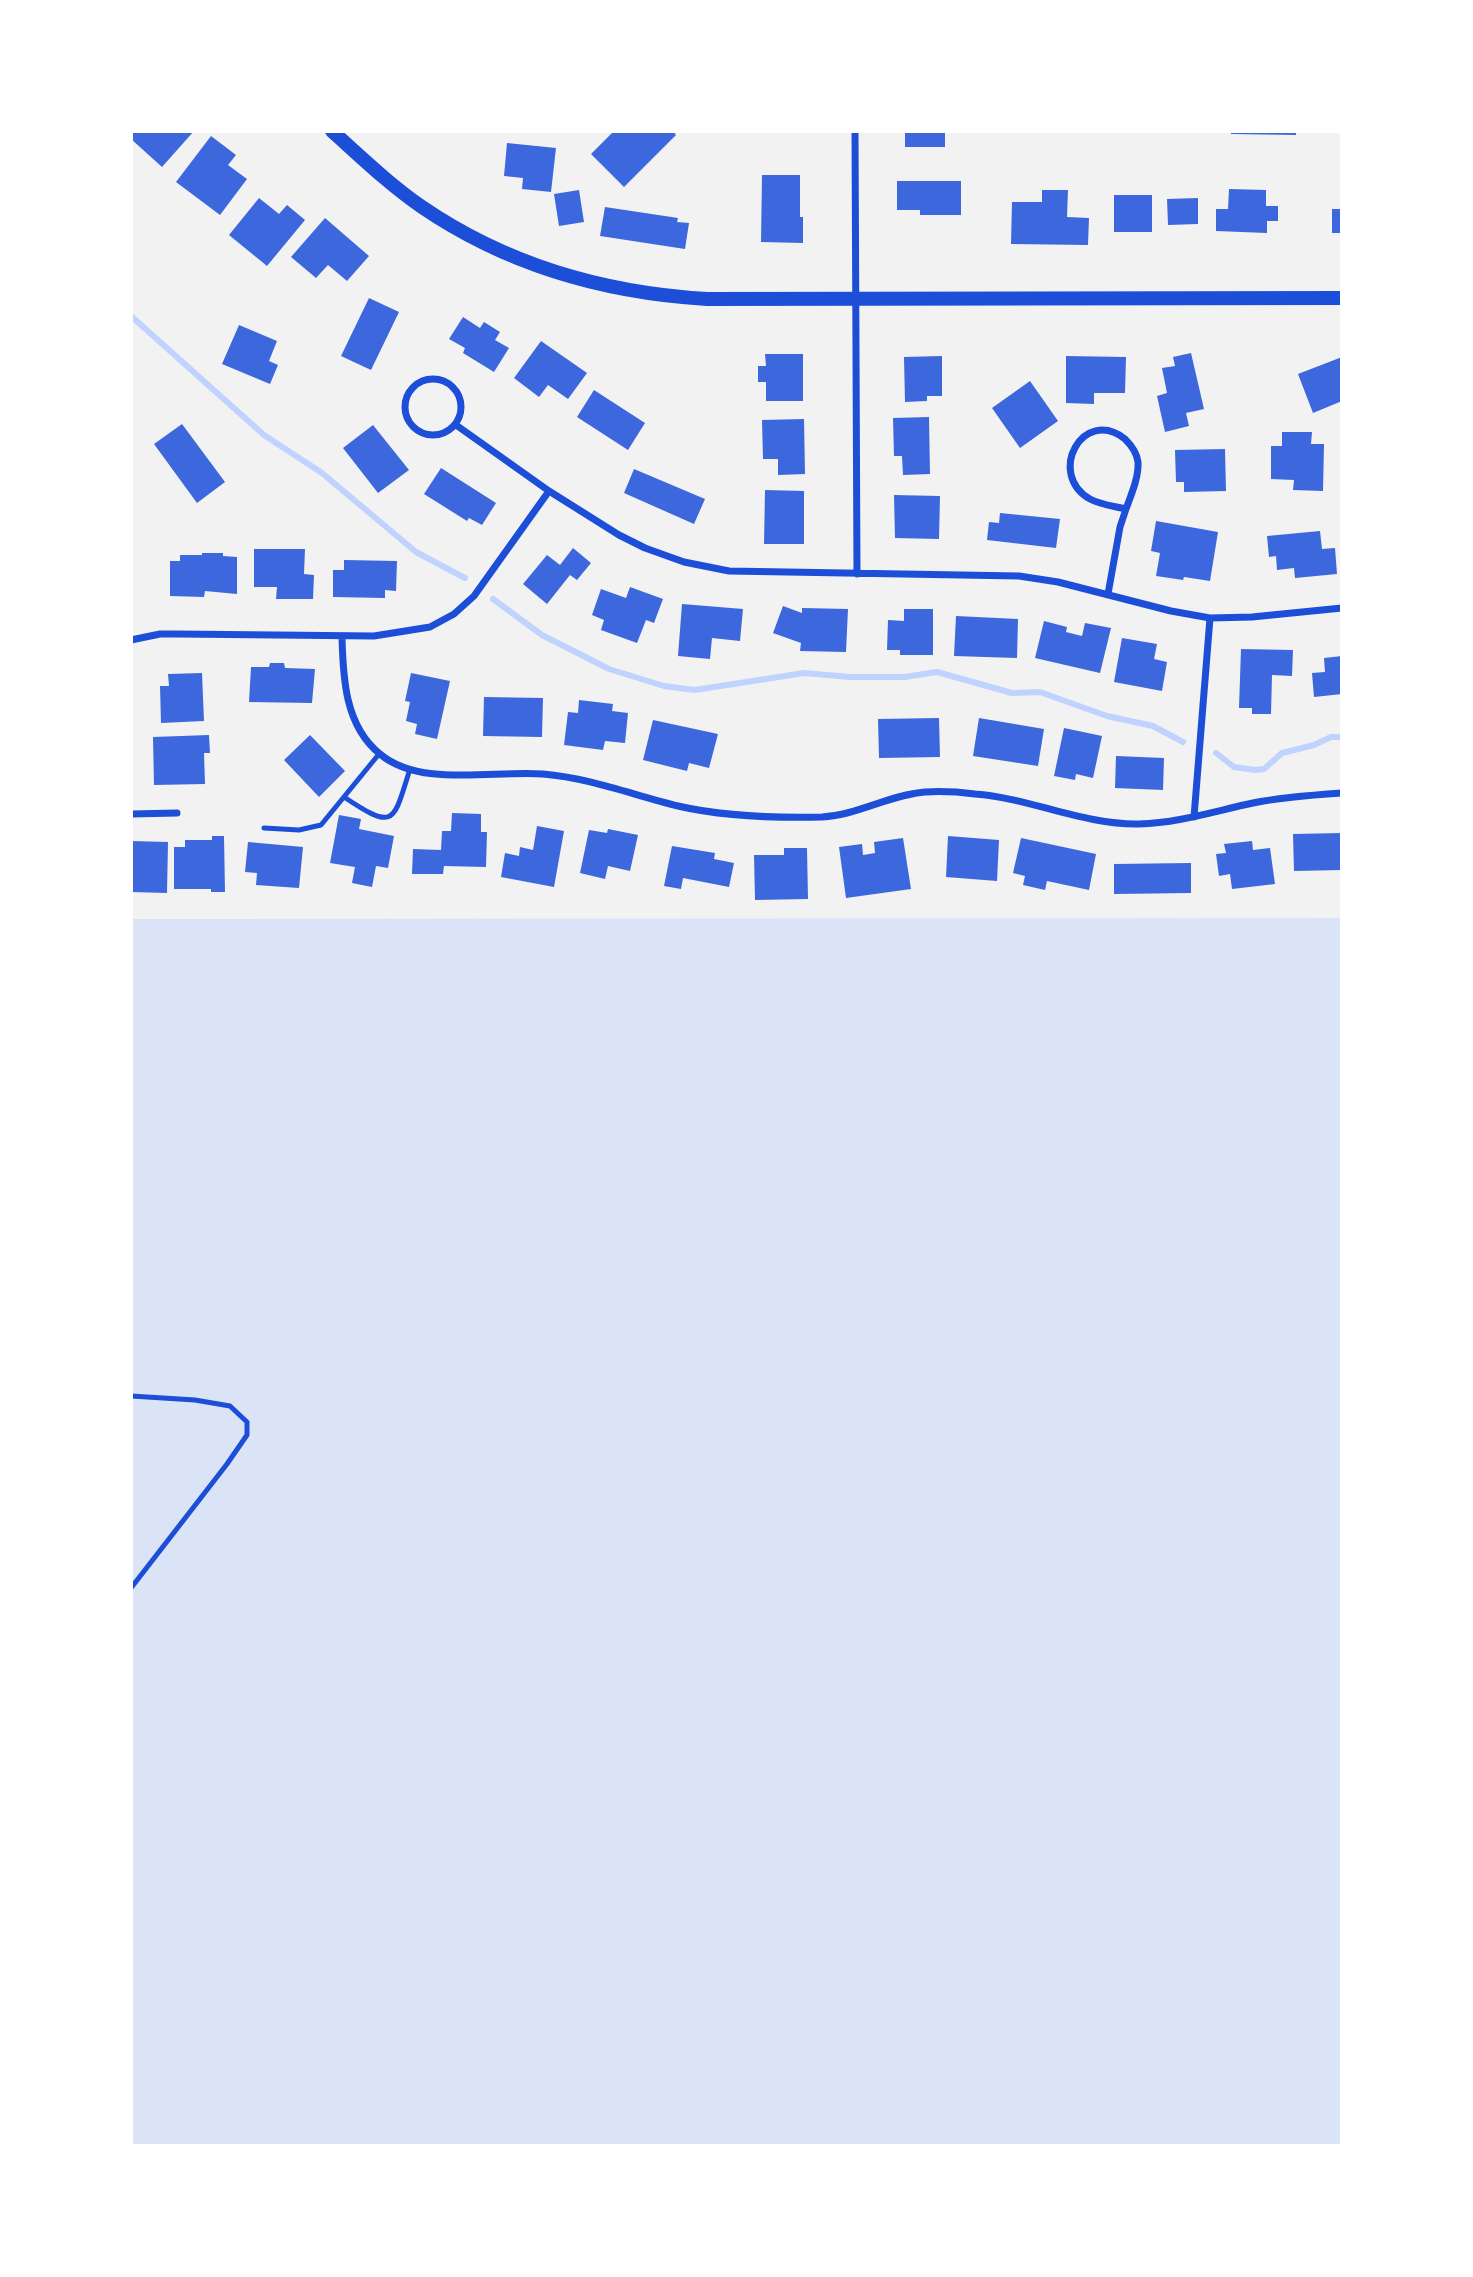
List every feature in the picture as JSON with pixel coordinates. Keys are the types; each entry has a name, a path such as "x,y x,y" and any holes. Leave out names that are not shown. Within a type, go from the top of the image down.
{"main road":[{"path":"332,131 382,175 445,221 518,259 615,289 668,297 707,299 1342,298"}],"street":[{"path":"855,131 857,574"},
{"path":"431,378 442,379 452,385 462,404 456,425 447,432 436,435 415,429 408,420 405,409 411,388 420,381 431,378"},
{"path":"456,425 549,491 619,535 684,562 729,571 1019,576 1210,618 1252,617 1342,608"},
{"path":"1108,594 1120,527 1126,509 1135,482 1138,461 1132,445 1118,434 1103,431 1088,433 1076,443 1070,457 1071,473 1077,488 1089,498 1126,509"},
{"path":"131,640 160,634 342,637 402,633 430,627 454,614 474,596 549,491"},
{"path":"1194,817 1210,618"},
{"path":"342,637 343,671 348,702 359,729 379,754 394,764 439,774 541,774 568,777 713,813 766,817 826,817 924,792 977,794 1110,822 1146,824 1194,817 1256,802 1342,793"},
{"path":"131,814 177,813"}],"lane":[{"path":"264,828 299,830 321,825 379,754"},
{"path":"344,797 367,812 386,819 399,804 410,769"},
{"path":"131,1396 195,1400 230,1406 247,1422 247,1434 227,1464 131,1588"}],"shaded area":[{"path":"1342,918 1342,2146 131,2146 131,919"}],"building":[{"path":"131,131 194,131 162,167 131,139"},
{"path":"614,131 673,131 676,135 624,187 591,154"},
{"path":"905,131 945,131 945,147 905,147"},
{"path":"1231,131 1296,131 1296,135 1231,134"},
{"path":"211,136 236,155 228,165 247,179 220,215 176,182"},
{"path":"507,143 556,148 551,192 522,189 523,178 504,176"},
{"path":"762,175 800,175 803,243 761,242"},
{"path":"897,181 961,181 961,215 920,215 920,210 897,210"},
{"path":"1229,189 1266,190 1266,206 1278,206 1278,221 1267,221 1267,233 1216,231 1216,209 1228,209"},
{"path":"579,190 584,222 559,226 554,194"},
{"path":"1042,190 1068,190 1067,217 1089,218 1088,245 1011,244 1012,202 1042,202"},
{"path":"1114,195 1152,195 1152,232 1114,232"},
{"path":"259,198 279,214 287,205 305,220 267,266 229,235"},
{"path":"1198,198 1198,224 1168,225 1167,199"},
{"path":"605,207 678,218 677,222 689,223 685,249 600,236"},
{"path":"1332,209 1342,209 1342,233 1332,233"},
{"path":"325,218 369,256 347,281 328,265 316,278 291,257"},
{"path":"369,298 399,312 371,370 341,356"},
{"path":"463,317 480,328 484,322 500,332 495,340 509,348 494,372 463,353 465,348 449,339"},
{"path":"239,325 277,341 269,361 278,365 270,384 222,364"},
{"path":"541,341 587,373 568,399 548,385 539,397 514,378"},
{"path":"1191,353 1204,409 1186,413 1189,426 1165,432 1157,396 1167,393 1162,368 1175,366 1173,357"},
{"path":"765,354 803,354 803,401 766,401 766,382 758,382 758,366 766,366"},
{"path":"942,356 942,396 927,396 927,401 905,402 904,357"},
{"path":"1066,356 1126,357 1125,393 1094,393 1094,404 1066,403"},
{"path":"1342,357 1342,401 1313,413 1298,374"},
{"path":"1030,381 1058,421 1020,448 992,408"},
{"path":"594,390 645,423 628,450 577,417"},
{"path":"929,417 930,474 903,475 902,456 894,456 893,418"},
{"path":"804,419 805,474 778,475 778,459 763,459 762,420"},
{"path":"182,424 225,482 197,503 154,444"},
{"path":"373,425 409,470 378,493 343,448"},
{"path":"1282,432 1312,432 1311,444 1324,444 1323,491 1293,490 1294,480 1271,479 1271,446 1282,446"},
{"path":"1225,449 1226,491 1184,492 1184,482 1176,482 1175,450"},
{"path":"441,468 496,503 482,525 469,518 467,521 424,494"},
{"path":"634,469 705,499 694,524 624,493"},
{"path":"765,490 804,491 804,544 764,544"},
{"path":"894,495 940,496 939,539 895,538"},
{"path":"1000,513 1060,519 1056,548 987,540 989,522 999,523"},
{"path":"1156,521 1218,532 1210,581 1156,576 1160,553 1151,551"},
{"path":"1320,531 1322,549 1335,548 1337,574 1295,578 1294,568 1277,570 1276,556 1269,557 1267,536"},
{"path":"573,548 591,563 577,580 570,575 547,604 523,584 547,555 560,565"},
{"path":"254,549 305,549 304,574 314,575 313,599 276,599 277,587 254,587"},
{"path":"223,553 223,556 237,557 237,594 205,591 204,597 170,596 170,561 180,561 180,555"},
{"path":"344,560 397,561 396,591 385,590 385,598 333,597 333,570 344,570"},
{"path":"630,587 663,599 654,623 646,620 637,643 601,630 604,620 592,615 601,589 626,598"},
{"path":"682,604 743,609 740,641 712,638 710,659 678,656"},
{"path":"783,606 802,613 802,608 848,609 846,652 800,651 801,643 773,633"},
{"path":"904,609 933,609 933,655 900,655 900,650 887,650 888,620 904,621"},
{"path":"956,616 1018,619 1017,658 954,656"},
{"path":"1044,621 1067,627 1066,632 1082,636 1085,623 1111,628 1100,673 1035,658"},
{"path":"1122,638 1157,644 1154,659 1167,662 1162,691 1114,682"},
{"path":"1241,649 1293,650 1292,676 1272,675 1271,714 1252,714 1252,708 1239,708"},
{"path":"1342,656 1342,694 1314,697 1312,673 1325,672 1324,658"},
{"path":"270,663 284,663 285,668 315,669 312,703 249,702 251,667 269,667"},
{"path":"202,673 204,721 161,723 160,686 169,686 168,674"},
{"path":"411,673 450,681 437,739 415,734 417,724 406,721 410,702 405,701"},
{"path":"484,697 543,698 542,737 483,736"},
{"path":"579,700 613,704 612,711 628,713 625,743 605,741 603,750 564,745 568,712 578,713"},
{"path":"939,718 940,757 879,758 878,719"},
{"path":"979,718 1044,729 1038,766 973,756"},
{"path":"653,720 718,734 709,768 689,763 687,771 643,760"},
{"path":"1064,728 1102,736 1093,778 1076,774 1075,780 1054,776"},
{"path":"209,735 210,753 204,753 205,784 154,785 153,737"},
{"path":"310,735 345,771 319,797 284,760"},
{"path":"1116,756 1164,758 1163,790 1115,788"},
{"path":"452,813 481,814 481,832 487,832 486,867 444,866 443,874 412,874 413,849 441,850 442,831 451,831"},
{"path":"339,815 361,819 359,829 394,836 388,868 376,866 372,887 352,883 355,867 330,863"},
{"path":"537,826 564,831 554,887 501,877 505,853 519,856 520,847 533,850"},
{"path":"608,829 638,835 630,871 608,866 605,879 580,873 589,830 607,833"},
{"path":"1342,833 1342,870 1294,871 1293,834"},
{"path":"212,836 224,836 225,892 211,892 211,889 174,889 174,847 185,847 185,840 212,840"},
{"path":"948,836 999,840 997,881 946,877"},
{"path":"903,838 911,889 846,898 839,847 862,844 863,855 875,853 874,842"},
{"path":"1021,838 1096,854 1089,890 1047,881 1045,890 1023,885 1025,876 1013,873"},
{"path":"131,841 168,842 167,893 131,892"},
{"path":"1252,841 1253,850 1270,848 1275,884 1232,889 1230,874 1219,876 1216,854 1226,853 1224,844"},
{"path":"248,842 303,847 299,888 256,885 257,873 245,872"},
{"path":"672,846 715,853 714,859 734,863 729,887 683,878 681,889 664,886"},
{"path":"784,848 807,848 808,899 755,900 754,855 784,855"},
{"path":"1191,863 1191,893 1114,894 1114,864"}],"waterway":[{"path":"131,316 264,435 322,473 416,552 465,578"},
{"path":"493,599 542,635 609,669 664,686 695,690 804,673 850,677 905,677 937,672 1012,693 1040,692 1107,716 1153,726 1183,742"},
{"path":"1216,753 1234,767 1264,769 1282,753 1314,745 1331,737 1342,737"}]}
